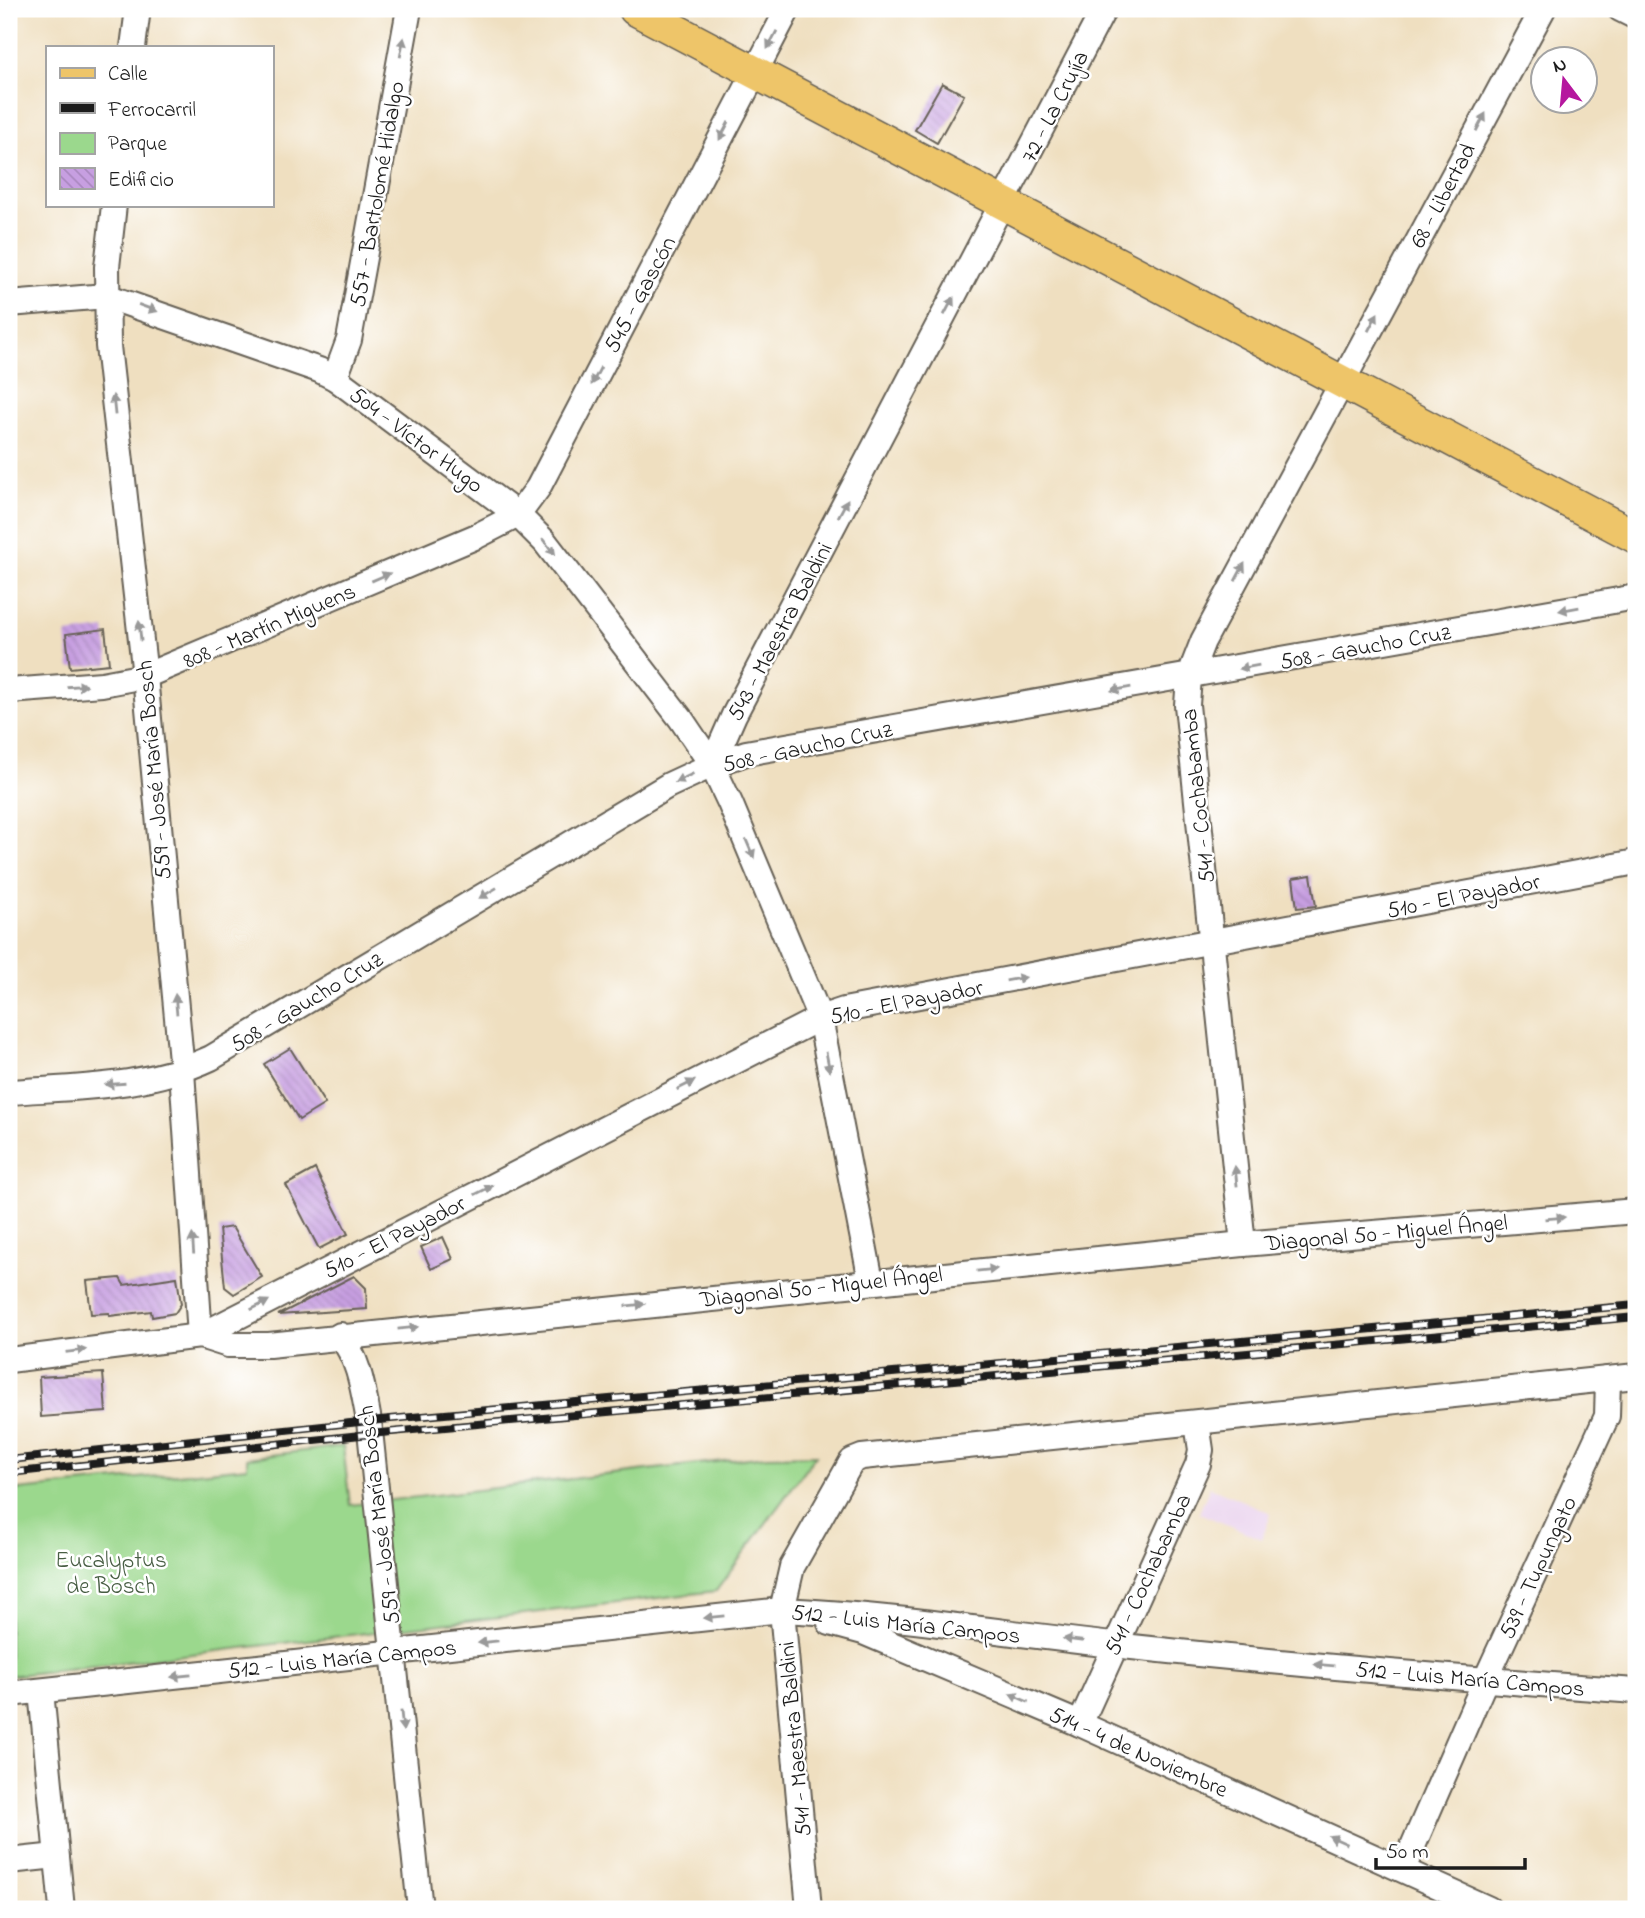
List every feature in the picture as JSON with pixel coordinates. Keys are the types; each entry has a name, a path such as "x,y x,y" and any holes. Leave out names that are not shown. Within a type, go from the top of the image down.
{"main road":[{"path":"635,9 1636,537"}],"street":[{"path":"133,46 138,9"},
{"name":"557 - Bartolomé Hidalgo","path":"335,378 349,340 410,9"},
{"name":"545 - Gascón","path":"518,516 538,488 788,9"},
{"name":"72 - La Crujía","path":"1004,203 1104,9"},
{"name":"68 - Libertad","path":"1340,382 1543,9"},
{"path":"1620,9 1636,17"},
{"name":"543 - Maestra Baldini","path":"712,765 734,715 1004,203"},
{"name":"559 - José María Bosch","path":"114,206 106,296 108,346 145,676 182,1072 200,1336"},
{"name":"504 - Víctor Hugo","path":"9,304 106,296 335,378 518,516 545,542 681,719 712,765"},
{"name":"541 - Cochabamba","path":"1243,1244 1187,705 1189,677 1203,641 1340,382"},
{"name":"808 - Martín Miguens","path":"9,691 102,684 145,676 452,547 518,516"},
{"name":"508 - Gaucho Cruz","path":"9,1092 142,1082 182,1072 211,1058 669,785 712,765 757,751 1636,597"},
{"path":"712,765 820,1018 871,1282"},
{"name":"510 - El Payador","path":"200,1336 820,1018 845,1010 1636,862"},
{"name":"Diagonal 50 - Miguel Ángel","path":"9,1360 200,1336 228,1345 245,1346 1243,1244 1636,1211"},
{"name":"559 - José María Bosch","path":"340,1335 353,1352 369,1421 420,1909"},
{"path":"1197,1423 1636,1376"},
{"name":"539 - Tupungato","path":"1403,1869 1606,1416 1608,1379"},
{"name":"541 - Cochabamba","path":"1080,1724 1113,1646 1198,1464 1201,1450 1197,1423"},
{"name":"541 - Maestra Baldini","path":"809,1909 782,1610 792,1567 852,1461 862,1457 1197,1423"},
{"name":"512 - Luis María Campos","path":"9,1694 782,1610 869,1615 1113,1646 1485,1681 1636,1691"},
{"name":"514 - 4 de Noviembre","path":"782,1610 863,1632 1080,1724 1489,1909"},
{"path":"41,1691 62,1909"},
{"path":"9,1861 56,1856"}],"shaded area":[{"path":"1210,1487 1271,1513 1262,1539 1199,1513"}],"green space":[{"name":"Eucalyptus de Bosch","path":"343,1446 350,1505 766,1456 816,1455 716,1591 9,1676 9,1491 247,1467 247,1458"}],"building":[{"path":"942,83 964,95 937,143 915,130"},
{"path":"105,629 109,664 70,668 66,634"},
{"path":"1311,875 1316,906 1297,908 1293,878"},
{"path":"290,1048 325,1104 299,1120 264,1064"},
{"path":"315,1169 348,1234 319,1249 286,1185"},
{"path":"232,1227 262,1277 234,1294 225,1287 219,1229"},
{"path":"443,1237 453,1259 431,1269 421,1247"},
{"path":"354,1276 366,1288 367,1309 278,1315"},
{"path":"177,1277 181,1304 175,1313 152,1317 151,1311 109,1316 109,1313 91,1314 87,1281 120,1278 124,1285"},
{"path":"103,1373 106,1412 41,1417 39,1377"}],"railway":[{"path":"9,1460 369,1421 1636,1305"},
{"path":"9,1473 370,1434 1636,1317"}]}
